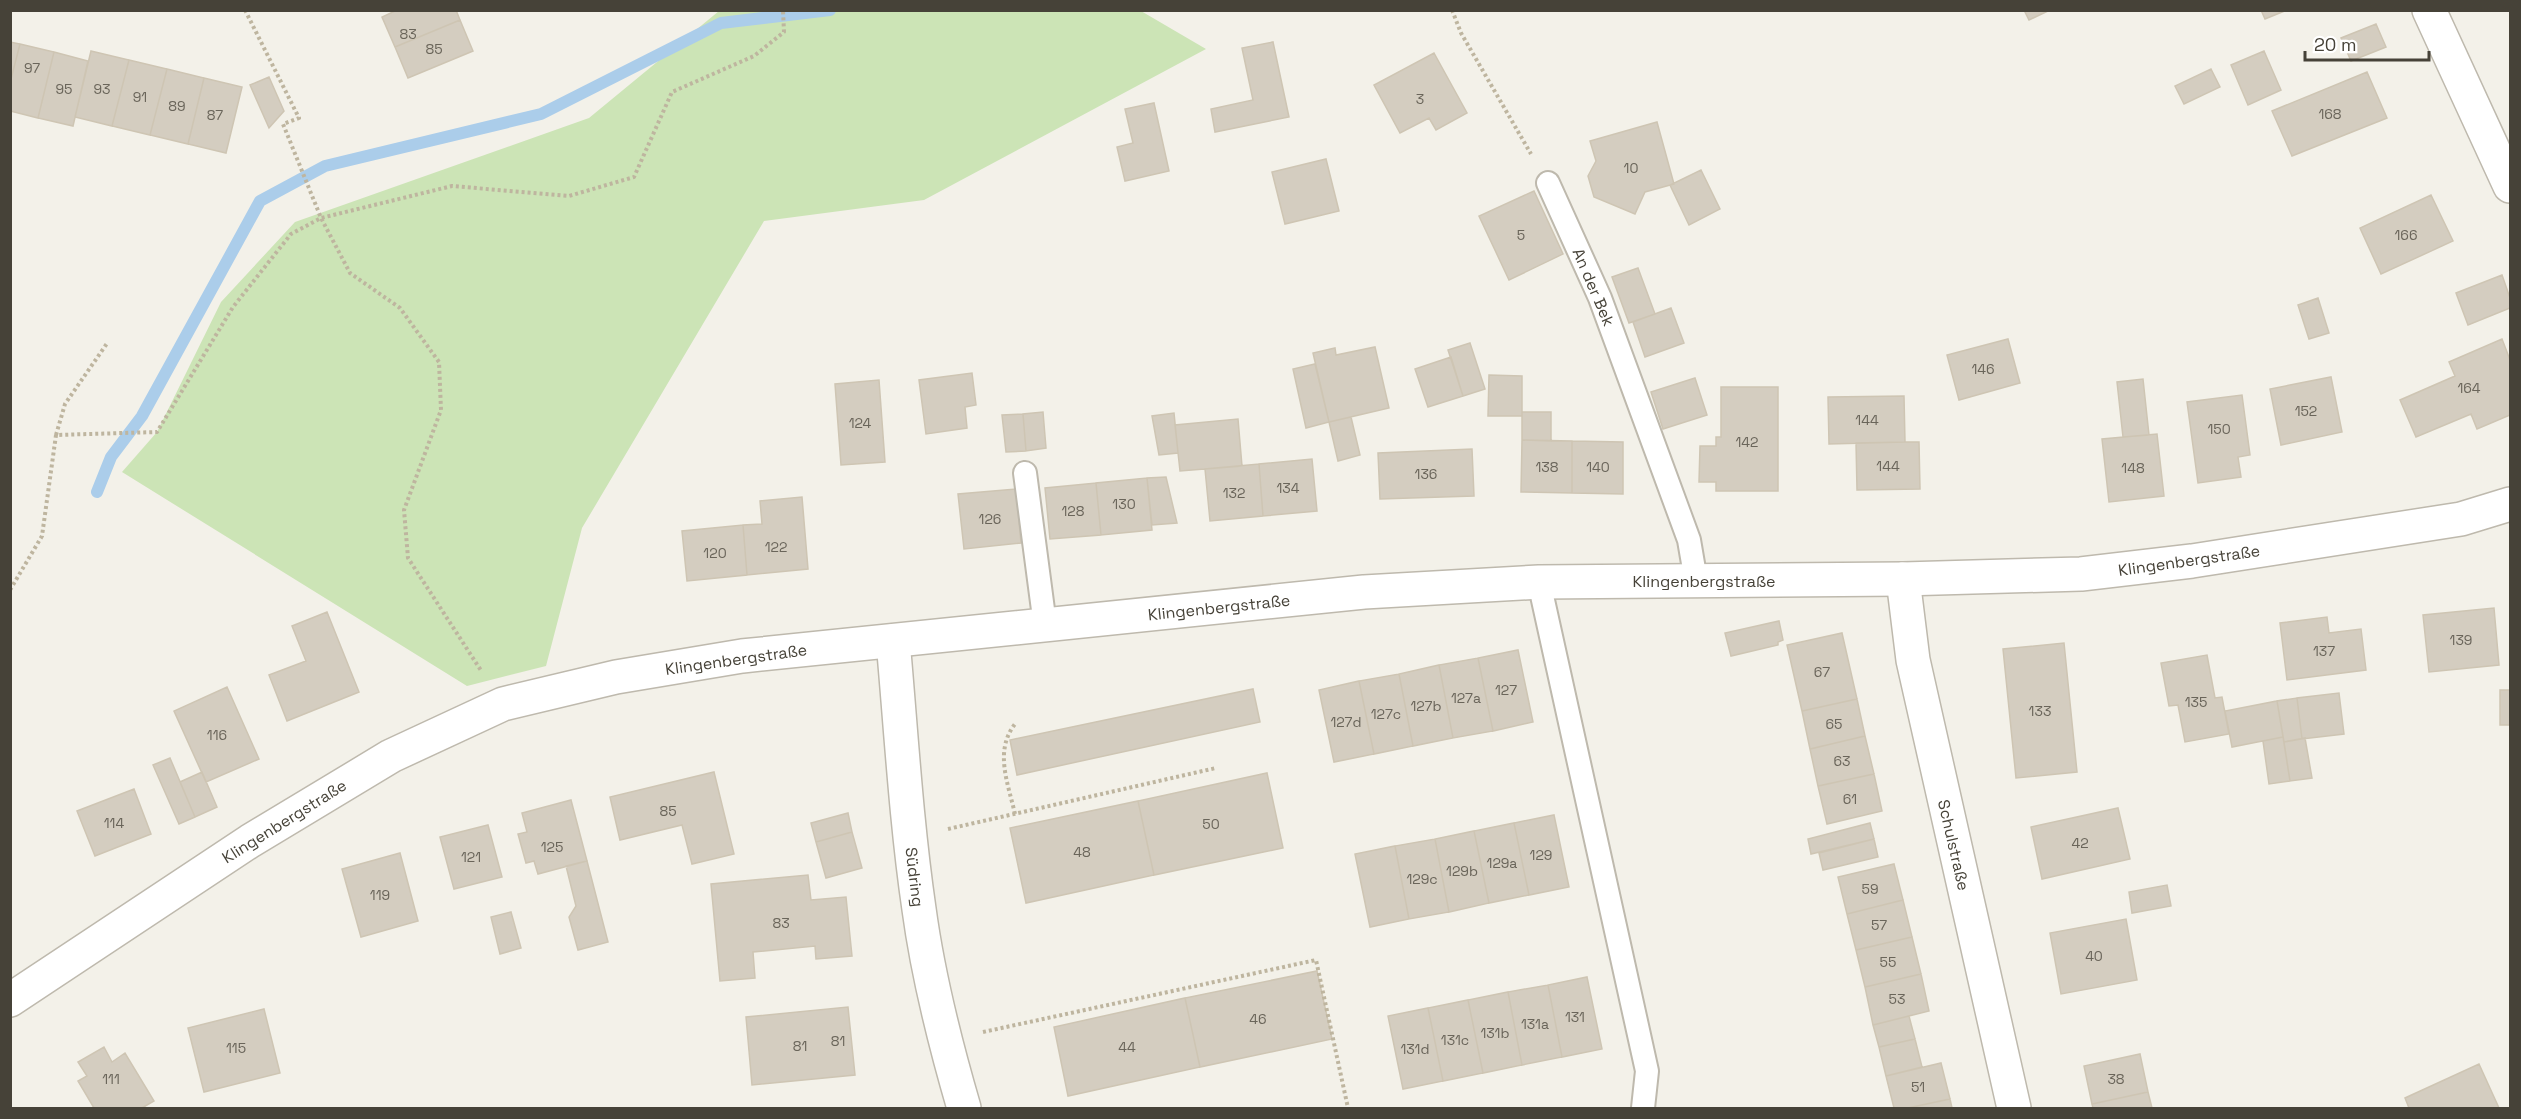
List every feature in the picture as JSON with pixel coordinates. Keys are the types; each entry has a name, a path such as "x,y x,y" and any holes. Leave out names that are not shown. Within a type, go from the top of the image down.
{"street":[{"path":"2429,10 2511,186"},
{"name":"Klingenbergstraße","path":"10,1000 250,841 381,762 503,704 616,676 742,656 1364,592 1539,582 1903,579 2081,574 2192,561 2462,519 2511,504"},
{"name":"Schulstraße","path":"1903,579 1913,660 2014,1108"},
{"name":"Südring","path":"893,641 910,838 919,912 944,1041 964,1108"}],"lane":[{"name":"An der Bek","path":"1548,183 1600,298 1689,540 1696,581"},
{"path":"1025,474 1045,625"},
{"path":"1539,582 1647,1071 1643,1108"}],"path":[{"path":"245,10 299,118 283,124 319,207 321,218 350,273 399,308 439,362 441,410 404,510 408,558 503,704"},
{"path":"56,435 157,432 233,307 291,234 321,218 452,186 569,196 634,177 672,93 754,56 784,32 783,10"},
{"path":"1452,10 1500,102 1548,183"},
{"path":"10,590 42,536 56,435 64,404 108,342"},
{"path":"1015,724 1006,737 1003,751 1015,814"},
{"path":"910,838 1216,768"},
{"path":"944,1041 1316,960 1348,1108"}],"green space":[{"path":"719,11 1141,11 1206,49 924,200 764,221 582,528 546,666 467,686 122,472 157,432 221,302 295,222 589,118"}],"building":[{"path":"397,10 456,10 460,20 395,47 382,17"},
{"path":"2024,10 2050,10 2029,20"},
{"path":"2261,10 2287,10 2265,19"},
{"path":"460,20 473,51 408,78 395,47"},
{"path":"2376,24 2386,47 2351,61 2341,38"},
{"path":"10,42 20,44 10,83"},
{"path":"1273,42 1289,117 1215,132 1211,109 1253,100 1242,48"},
{"path":"20,44 54,52 38,118 10,111 10,83"},
{"path":"91,51 129,60 112,126 75,117"},
{"path":"2264,51 2281,90 2248,105 2231,65"},
{"path":"54,52 88,61 73,126 38,118"},
{"path":"1434,53 1467,113 1436,130 1429,118 1400,133 1374,85"},
{"path":"129,60 167,69 150,135 112,126"},
{"path":"167,69 204,78 188,144 150,135"},
{"path":"2211,69 2220,87 2184,104 2175,86"},
{"path":"2367,72 2387,118 2292,156 2272,111"},
{"path":"269,77 284,111 269,128 250,85"},
{"path":"204,78 242,87 226,153 188,144"},
{"path":"1154,103 1169,171 1125,181 1117,147 1133,143 1125,109"},
{"path":"1657,122 1674,184 1645,192 1635,214 1594,197 1588,176 1596,161 1590,141"},
{"path":"1326,159 1339,211 1285,224 1272,172"},
{"path":"1701,170 1720,209 1689,225 1670,185"},
{"path":"1534,191 1563,254 1509,280 1479,216"},
{"path":"2431,195 2453,241 2381,274 2360,228"},
{"path":"1638,268 1655,314 1629,323 1612,277"},
{"path":"2502,275 2510,298 2510,308 2468,325 2456,293"},
{"path":"2318,298 2329,333 2309,339 2298,305"},
{"path":"1671,308 1684,343 1645,357 1633,322"},
{"path":"2008,339 2020,383 1959,400 1947,355"},
{"path":"2502,339 2510,360 2510,415 2477,429 2471,414 2416,437 2400,400 2455,376 2449,362"},
{"path":"1470,343 1485,389 1463,396 1448,350"},
{"path":"1375,347 1389,408 1329,422 1313,353 1335,348 1336,355"},
{"path":"1451,357 1463,396 1428,407 1415,369"},
{"path":"1315,364 1329,422 1306,428 1293,369"},
{"path":"972,373 976,405 965,407 967,428 926,434 919,380"},
{"path":"1489,375 1522,376 1522,416 1488,416"},
{"path":"2331,377 2342,432 2281,445 2270,389"},
{"path":"1695,378 1707,415 1663,429 1651,392"},
{"path":"2143,379 2149,435 2123,437 2117,382"},
{"path":"879,380 885,462 841,465 835,384"},
{"path":"1721,387 1778,387 1778,491 1716,491 1716,482 1699,482 1700,446 1716,446 1716,437 1721,437"},
{"path":"2242,395 2250,455 2238,457 2241,477 2198,483 2187,402"},
{"path":"1904,396 1905,442 1829,444 1828,397"},
{"path":"1043,412 1046,448 1026,451 1023,414"},
{"path":"1522,412 1551,412 1551,441 1522,440"},
{"path":"1174,413 1178,453 1159,455 1152,416"},
{"path":"1023,414 1026,451 1006,452 1002,415"},
{"path":"1351,417 1360,455 1338,461 1329,422"},
{"path":"1238,419 1242,466 1180,471 1175,425"},
{"path":"2157,434 2164,496 2109,502 2102,439"},
{"path":"1522,440 1572,441 1572,493 1521,492"},
{"path":"1572,441 1623,442 1623,494 1572,493"},
{"path":"1919,442 1920,489 1857,490 1856,443"},
{"path":"1472,449 1474,496 1380,499 1378,453"},
{"path":"1312,459 1317,511 1263,516 1259,464"},
{"path":"1259,464 1263,516 1210,521 1205,469"},
{"path":"1166,477 1177,523 1152,525 1147,478"},
{"path":"1147,478 1152,530 1101,535 1096,483"},
{"path":"1096,483 1101,535 1050,539 1045,488"},
{"path":"1016,489 1021,543 964,549 958,494"},
{"path":"802,497 808,569 747,575 743,525 762,524 760,501"},
{"path":"743,525 747,575 687,581 682,531"},
{"path":"2494,608 2499,665 2429,672 2423,615"},
{"path":"327,612 359,692 287,721 269,675 306,661 292,626"},
{"path":"2327,617 2329,633 2361,629 2366,670 2287,680 2280,623"},
{"path":"1779,621 1783,640 1778,642 1778,645 1731,656 1725,633"},
{"path":"1842,633 1857,699 1802,711 1787,645"},
{"path":"2064,643 2077,772 2016,778 2003,649"},
{"path":"1518,650 1533,722 1493,731 1478,658"},
{"path":"2207,655 2215,698 2222,697 2229,734 2185,742 2178,705 2169,706 2161,663"},
{"path":"1478,658 1493,731 1453,738 1439,665"},
{"path":"1439,665 1453,738 1413,746 1399,674"},
{"path":"1399,674 1413,746 1374,754 1359,681"},
{"path":"1359,681 1374,754 1334,762 1319,690"},
{"path":"227,687 259,759 206,782 174,711"},
{"path":"1253,689 1260,722 1017,775 1010,740"},
{"path":"2500,690 2510,690 2510,725 2500,725"},
{"path":"2339,693 2344,734 2302,739 2297,698"},
{"path":"2297,698 2302,739 2284,742 2277,701"},
{"path":"1857,699 1865,736 1810,749 1802,711"},
{"path":"2277,701 2283,737 2232,747 2225,711"},
{"path":"1865,736 1874,774 1818,786 1810,749"},
{"path":"2283,737 2290,781 2269,784 2263,741"},
{"path":"2305,738 2312,778 2290,781 2284,742"},
{"path":"170,758 195,817 179,824 153,765"},
{"path":"202,772 217,807 195,817 180,782"},
{"path":"714,772 734,854 692,864 682,825 620,840 610,797"},
{"path":"1267,773 1283,848 1154,875 1138,801"},
{"path":"1874,774 1882,811 1827,824 1818,786"},
{"path":"134,789 151,834 95,856 77,811"},
{"path":"571,800 587,861 538,874 534,861 526,863 518,834 527,832 522,813"},
{"path":"1138,801 1154,875 1026,903 1010,828"},
{"path":"2118,808 2130,859 2042,879 2031,827"},
{"path":"848,813 852,832 816,842 811,823"},
{"path":"1554,815 1569,887 1529,895 1514,823"},
{"path":"1514,823 1529,895 1489,903 1474,831"},
{"path":"1870,823 1874,839 1811,854 1808,839"},
{"path":"488,825 502,877 454,889 440,837"},
{"path":"1474,831 1489,903 1449,912 1435,839"},
{"path":"852,832 862,868 826,878 816,842"},
{"path":"1435,839 1449,912 1409,919 1395,846"},
{"path":"1874,839 1878,857 1823,870 1819,853"},
{"path":"1395,846 1409,919 1370,927 1355,854"},
{"path":"400,853 418,921 361,937 342,869"},
{"path":"587,861 608,942 578,950 569,917 576,906 566,866"},
{"path":"1894,864 1903,900 1847,914 1838,877"},
{"path":"808,875 811,900 846,897 852,956 816,959 815,946 753,952 755,978 720,981 711,884"},
{"path":"2167,885 2171,906 2132,913 2129,892"},
{"path":"1903,900 1912,937 1856,950 1847,914"},
{"path":"511,912 521,948 500,954 491,917"},
{"path":"2126,919 2137,980 2061,994 2050,933"},
{"path":"1912,937 1921,974 1865,987 1856,950"},
{"path":"1317,971 1332,1039 1200,1067 1185,998"},
{"path":"1921,974 1929,1011 1873,1025 1865,987"},
{"path":"1587,977 1602,1049 1562,1057 1548,985"},
{"path":"1548,985 1562,1057 1522,1065 1508,992"},
{"path":"1508,992 1522,1065 1483,1073 1468,1000"},
{"path":"1185,998 1200,1067 1068,1096 1054,1027"},
{"path":"1468,1000 1483,1073 1443,1081 1428,1008"},
{"path":"848,1007 855,1075 752,1085 746,1017"},
{"path":"1428,1008 1443,1081 1403,1089 1388,1016"},
{"path":"264,1009 280,1073 204,1092 188,1028"},
{"path":"1909,1016 1915,1039 1879,1047 1873,1025"},
{"path":"1915,1039 1922,1067 1886,1076 1879,1047"},
{"path":"104,1047 112,1062 125,1053 154,1101 142,1108 94,1108 78,1081 87,1076 78,1062"},
{"path":"2140,1054 2148,1092 2092,1104 2084,1066"},
{"path":"1941,1063 1950,1099 1908,1108 1894,1108 1886,1076"},
{"path":"2479,1064 2499,1108 2409,1108 2405,1098"},
{"path":"2148,1092 2152,1108 2093,1108 2092,1104"},
{"path":"1950,1099 1952,1108 1908,1108"}],"waterway":[{"path":"97,492 111,457 142,416 260,201 325,166 541,114 721,23 830,10"}]}
